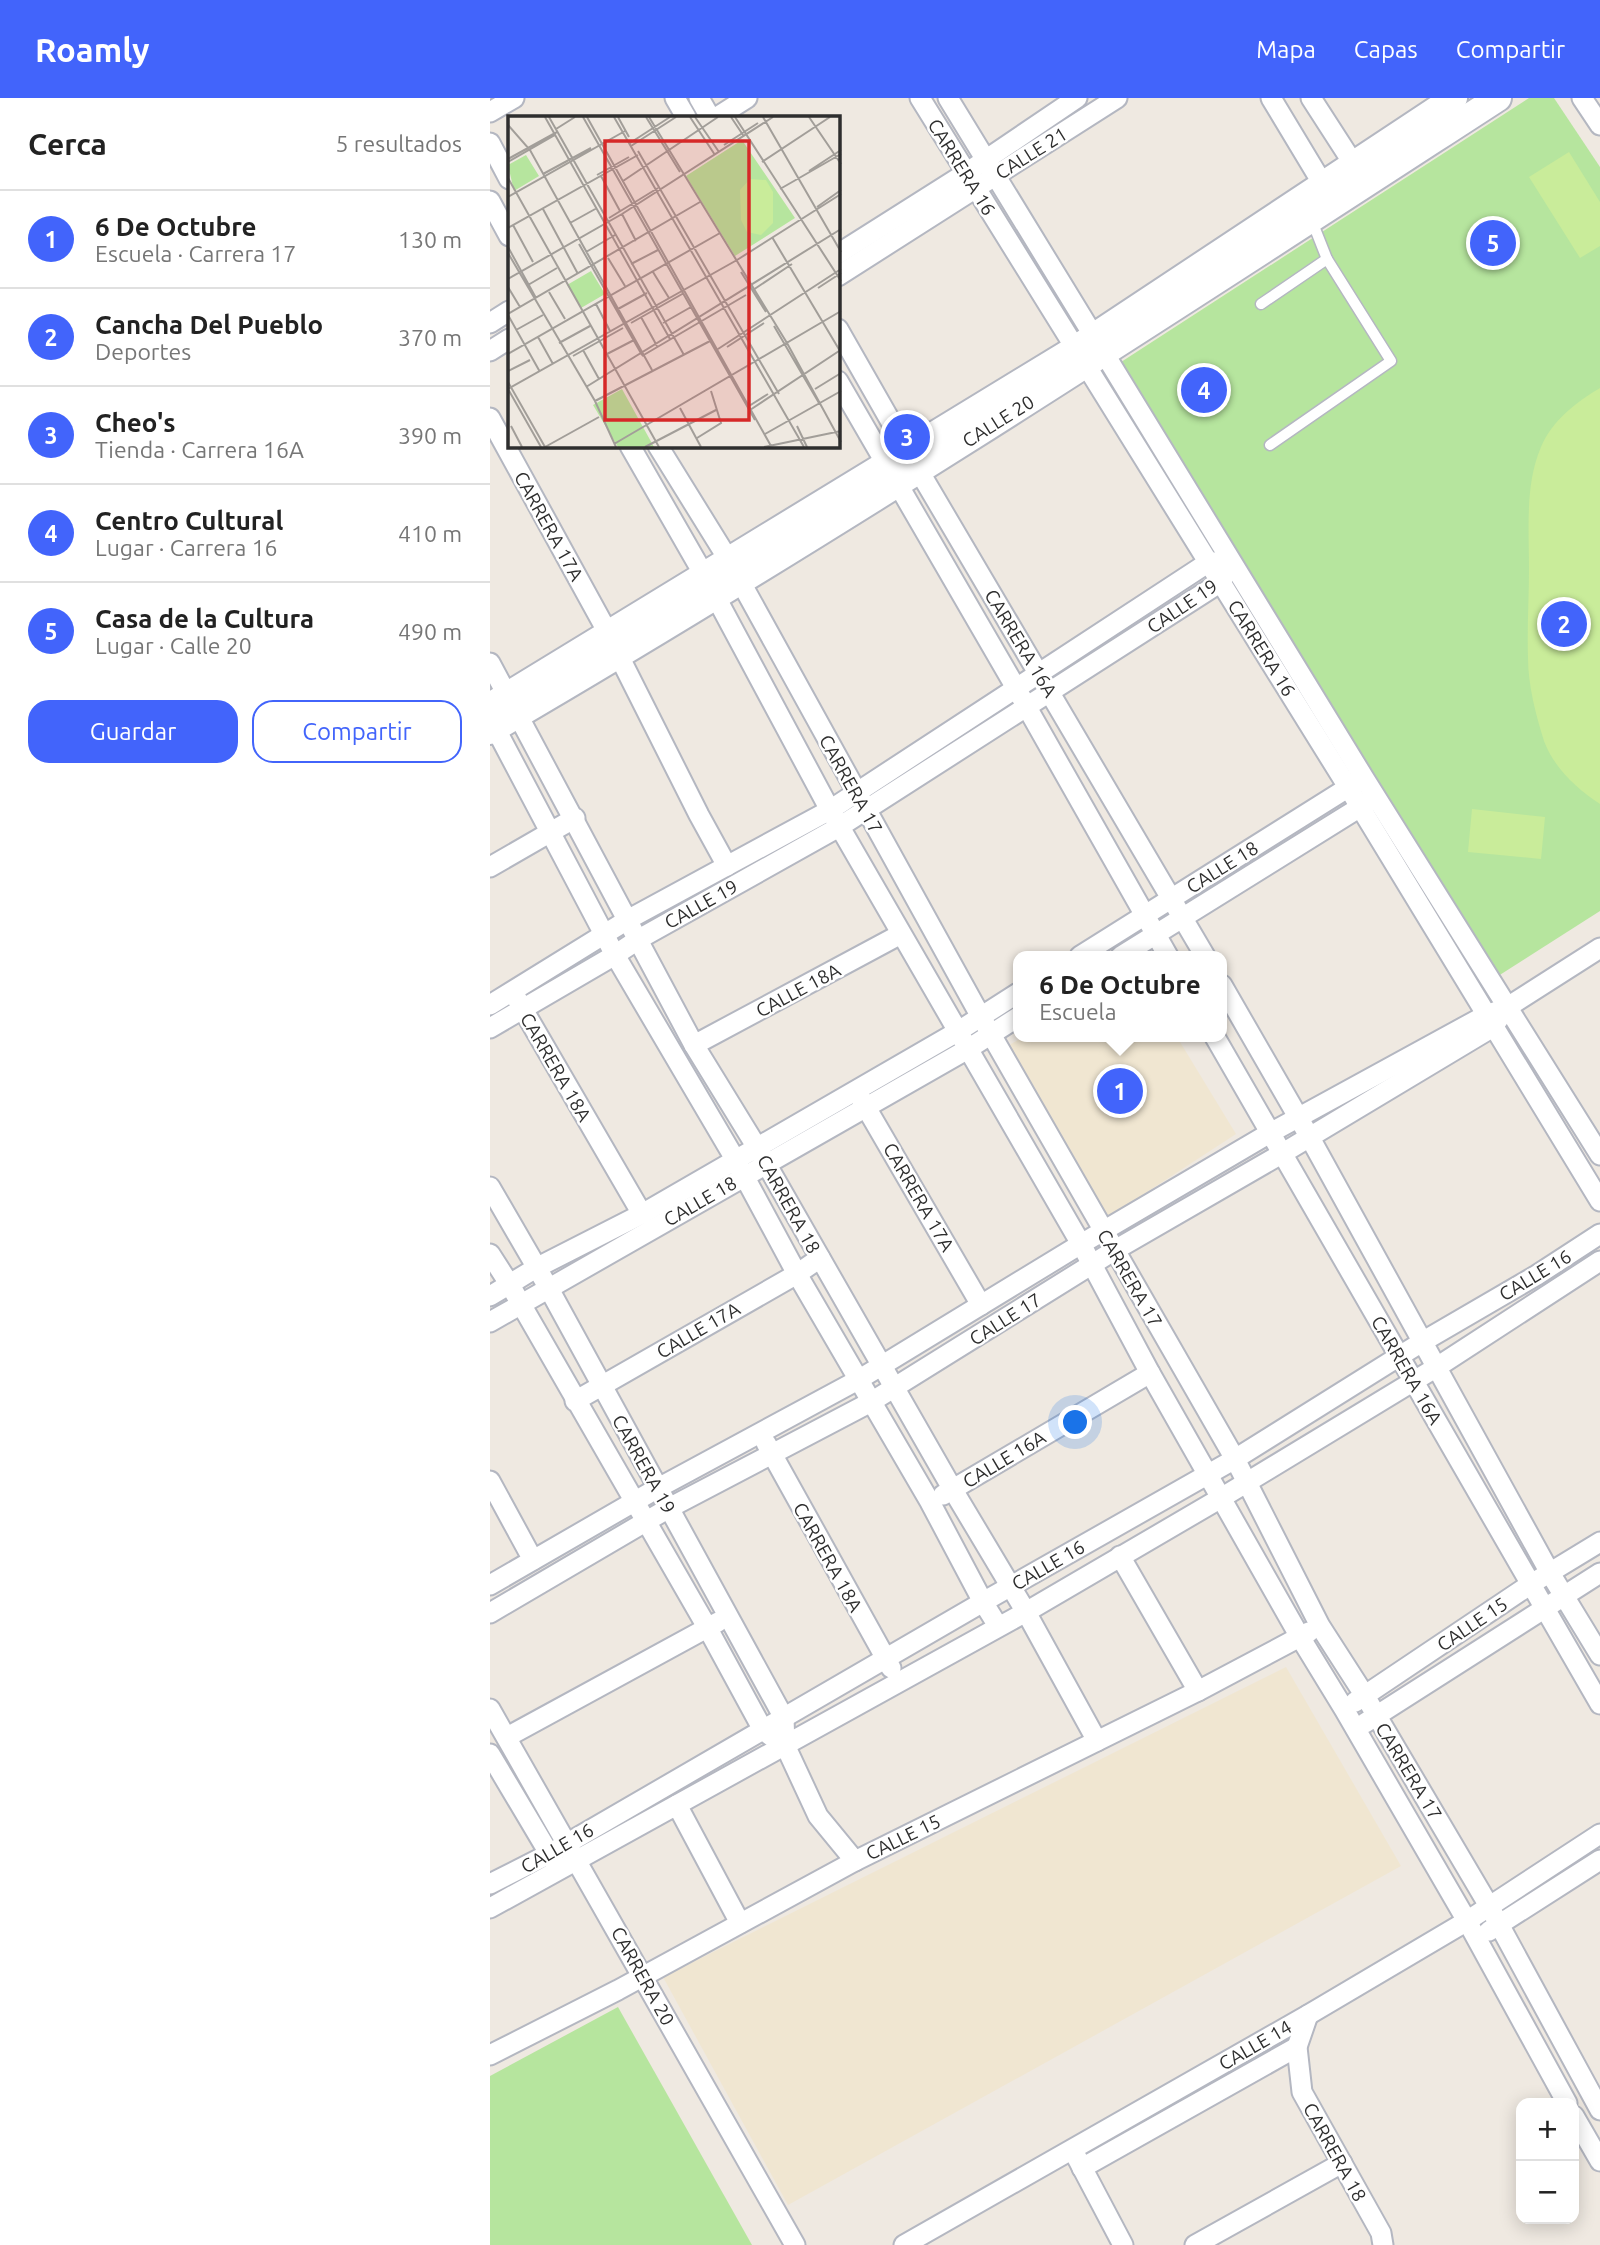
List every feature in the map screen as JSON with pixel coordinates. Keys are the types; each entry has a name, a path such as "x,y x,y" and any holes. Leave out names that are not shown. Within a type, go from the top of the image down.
{"street":[{"path":"490,112 514,98"},
{"path":"719,116 747,98"},
{"name":"CARRERA 16","path":"920,98 971,180 1233,562 1356,783"},
{"name":"CARRERA 16","path":"948,98 991,167 1090,350 1221,582 1506,1008 1600,1155"},
{"name":"CALLE 21","path":"991,167 1077,98"},
{"name":"CALLE 21","path":"840,275 991,167 1117,98"},
{"path":"1271,98 1330,195"},
{"path":"1311,98 1361,174"},
{"name":"CALLE 20","path":"1361,174 1454,98"},
{"name":"CALLE 20","path":"499,715 1090,350 1361,174 1498,98"},
{"path":"1582,98 1600,125"},
{"path":"688,104 708,116"},
{"path":"490,143 508,177"},
{"name":"CALLE 21","path":"840,253 971,180"},
{"name":"CALLE 20","path":"1090,350 1311,220 1330,195"},
{"path":"490,201 508,234"},
{"path":"490,323 508,312"},
{"name":"CARRERA 16A","path":"840,333 903,467 1016,688 1165,951"},
{"path":"490,351 508,340"},
{"name":"CARRERA 16A","path":"840,384 903,467 1045,683 1202,951"},
{"name":"CARRERA 17A","path":"490,418 614,644 727,866"},
{"name":"CARRERA 17","path":"630,448 710,585 834,818 1081,1244 1150,1373 1300,1637 1345,1709 1467,1921 1564,2098"},
{"name":"CARRERA 17","path":"659,448 734,570 985,1025 1235,1459 1320,1626 1365,1696 1494,1915 1600,2110"},
{"name":"CALLE 19","path":"490,1005 629,919 727,866 834,818 866,810 1027,707 1045,683 1209,562 1233,562"},
{"name":"CALLE 19","path":"490,1028 615,955 834,818 856,792 1016,688 1045,683 1221,582 1233,562"},
{"name":"CARRERA 18","path":"490,663 499,715 550,834 604,936 740,1167 797,1274 930,1502 998,1626"},
{"name":"CARRERA 18","path":"499,715 575,818 694,1045 761,1154 1026,1612 1097,1741"},
{"name":"CALLE 18","path":"1088,951 1356,783"},
{"name":"CARRERA 16","path":"1368,802 1489,1021 1600,1201"},
{"name":"CALLE 18","path":"1130,951 1368,802"},
{"path":"490,867 575,818"},
{"name":"CALLE 18A","path":"694,1045 901,934"},
{"name":"CALLE 17","path":"490,1613 669,1508 871,1402 1115,1250 1283,1153 1600,948"},
{"name":"CARRERA 18A","path":"513,992 642,1214"},
{"name":"CARRERA 16A","path":"1227,994 1309,1136 1550,1573 1600,1655"},
{"name":"CALLE 18","path":"490,1322 761,1154 861,1098 968,1049 985,1025 1013,998"},
{"name":"CALLE 18","path":"861,1098 957,1031 1013,1018"},
{"name":"CALLE 17","path":"490,1585 658,1488 858,1380 1081,1244 1298,1117 1489,1021"},
{"name":"CARRERA 16A","path":"1218,1042 1600,1704"},
{"name":"CARRERA 17A","path":"861,1098 981,1305"},
{"name":"CALLE 18","path":"490,1296 536,1268 740,1167"},
{"name":"CARRERA 19","path":"490,1187 548,1287 784,1718 785,1745 818,1816 855,1861"},
{"name":"CALLE 16","path":"490,1908 554,1862 567,1842 1235,1459 1600,1234"},
{"name":"CARRERA 19","path":"490,1254 762,1730 785,1745"},
{"name":"CALLE 17A","path":"575,1401 797,1274 820,1258"},
{"name":"CALLE 16","path":"490,1884 554,1862 577,1861 899,1680 1026,1612 1222,1498 1437,1367 1600,1261"},
{"name":"CALLE 16A","path":"930,1502 1150,1373"},
{"name":"CARRERA 18A","path":"760,1432 899,1680"},
{"path":"490,1482 533,1560"},
{"name":"CALLE 15","path":"1345,1709 1531,1584 1600,1542"},
{"path":"1120,1556 1198,1691"},
{"name":"CALLE 15","path":"1356,1729 1544,1606 1600,1573"},
{"path":"507,1737 728,1617"},
{"name":"CALLE 15","path":"490,2055 855,1861 1198,1691 1320,1626"},
{"name":"CARRERA 20","path":"490,1709 795,2245"},
{"path":"490,1754 554,1862"},
{"path":"677,1805 740,1923"},
{"name":"CALLE 14","path":"1477,1940 1494,1915 1600,1834"},
{"name":"CALLE 14","path":"904,2245 1308,2015 1467,1921 1494,1915 1600,1860"},
{"name":"CARRERA 18","path":"1308,2015 1297,2047 1302,2092 1381,2233 1383,2245"},
{"name":"CALLE 14","path":"1082,2168 1297,2047"},
{"path":"1579,2122 1594,2140 1600,2161"},
{"path":"1072,2149 1123,2245"},
{"path":"1195,2245 1342,2163"}],"lane":[{"path":"1270,446 1391,361 1328,259 1311,220"},
{"path":"1261,304 1328,259"}],"shaded area":[{"path":"1014,1042 1180,1042 1236,1134 1104,1220 1004,1048"},
{"path":"1286,1667 1401,1866 788,2205 663,1977"}],"green space":[{"path":"1529,98 1554,98 1600,167 1600,911 1495,978 1118,364"},
{"path":"1569,152 1600,202 1600,246 1580,258 1529,177"},
{"path":"1600,388 1600,804 1567,777 1548,751 1531,690 1528,636 1529,507 1536,461 1541,447 1558,421 1582,399"},
{"path":"1472,809 1545,817 1541,859 1468,852"},
{"path":"618,2007 752,2245 490,2245 490,2076"}],"place":[{"name":"Casa de la Cultura","path":"1493,243"},
{"name":"Centro Cultural","path":"1204,390"},
{"name":"Cheo's","path":"907,437"},
{"name":"Cancha Del Pueblo","path":"1564,624"},
{"name":"6 De Octubre","path":"1120,1091"}]}
